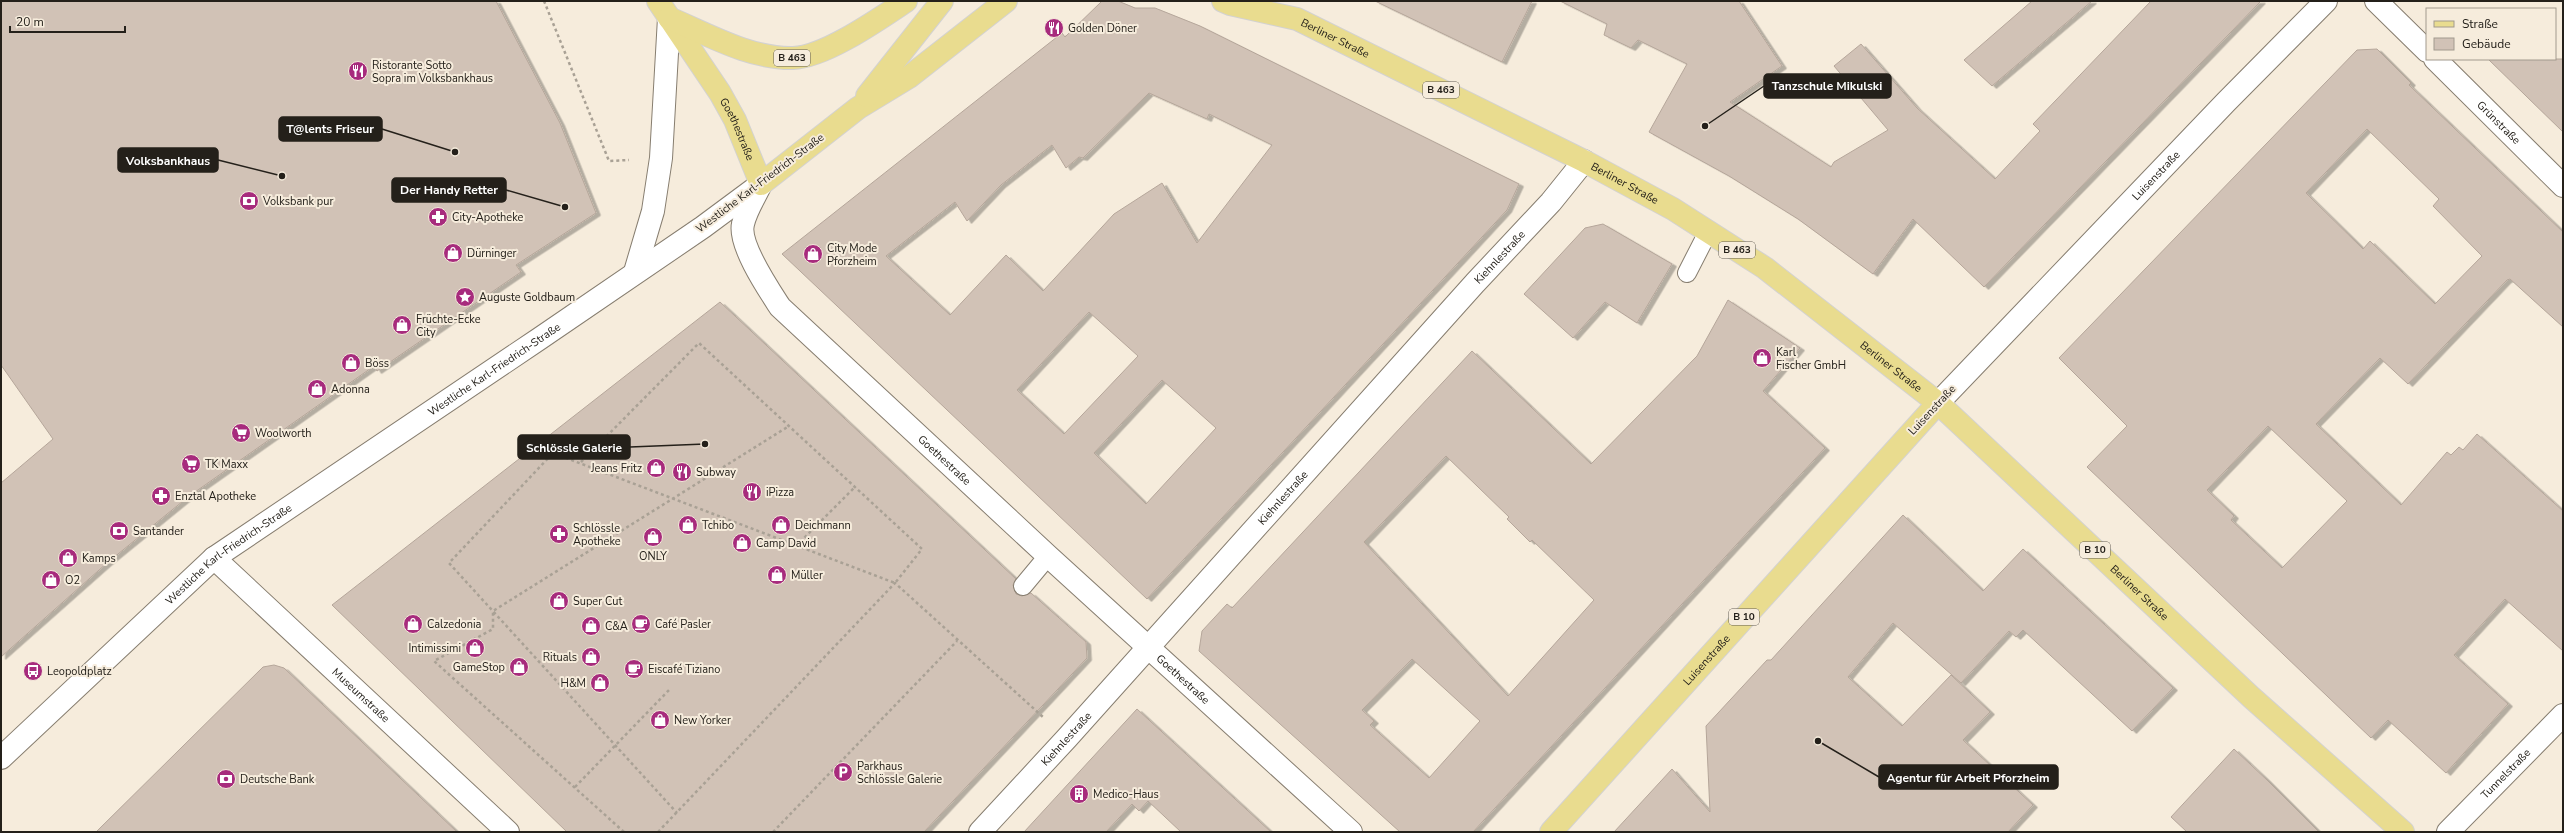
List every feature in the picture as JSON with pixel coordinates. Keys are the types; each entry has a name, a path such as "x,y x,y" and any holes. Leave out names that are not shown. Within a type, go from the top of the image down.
{"main road":[{"name":"B 463","path":"664,9 744,49 768,56 794,58 819,52 866,27 906,1"},
{"path":"858,108 942,1"},
{"name":"Westliche Karl-Friedrich-Straße","path":"761,184 858,108 909,77 1006,1"},
{"name":"Berliner Straße","path":"1224,1 1230,4 1297,19 1584,161 1673,210 1765,268 1938,403 2251,697 2403,832"},
{"name":"Berliner Straße","path":"1283,1 1297,19"},
{"name":"Goethestraße","path":"664,9 724,100 735,120 761,184"},
{"name":"Luisenstraße","path":"1551,832 1938,403"}],"street":[{"name":"Luisenstraße","path":"1938,403 2226,102 2326,1"},
{"path":"2376,1 2426,50"},
{"path":"635,272 653,211 661,158 664,9"},
{"name":"Grünstraße","path":"2436,60 2563,186"},
{"name":"Kiehnlestraße","path":"980,832 1068,738 1475,283 1551,202 1584,161"},
{"name":"Westliche Karl-Friedrich-Straße","path":"1,758 214,558 703,227 761,184"},
{"name":"Goethestraße","path":"761,184 742,225 748,252 758,274 780,307 1048,556 1350,832"},
{"name":"Museumstraße","path":"214,558 508,832"},
{"name":"Tunnelstraße","path":"2448,832 2563,715"}],"lane":[{"path":"1687,273 1708,232"},
{"path":"1023,586 1048,556"}],"path":[{"path":"544,1 609,161 661,158"},
{"path":"581,462 699,343 922,549 895,584 658,832"},
{"path":"493,611 674,500 789,426"},
{"path":"676,813 449,563 553,453 581,462 674,500 895,584 956,641 1068,738"},
{"path":"796,546 854,487"},
{"path":"493,611 493,629 434,661 624,832"},
{"path":"773,832 956,641"},
{"path":"574,787 670,689"}],"building":[{"path":"1,1 496,1 560,123 596,213 516,265 521,272 377,371 374,366 188,497 107,563 1,657 1,483 53,439 1,365"},
{"path":"1102,1 1118,1 1135,8 1155,8 1200,26 1519,184 1507,210 1147,599 782,254 1062,33 1065,37","holes":["1149,93 1207,119 1209,114 1272,145 1197,243 1162,183 1114,214 1043,291 1006,255 950,315 886,256 955,202 967,221 1001,185 1052,145 1066,168 1079,157 1083,158","1089,312 1138,356 1064,434 1017,390","1162,380 1216,428 1146,504 1094,453"]},
{"path":"1375,1 1532,1 1502,62"},
{"path":"1560,1 1739,1 1782,66 1730,102 1831,167 1834,162 1888,130 1834,66 1861,44 1917,108 1995,179 2040,131 2033,124 2151,1 2261,1 1984,287 1913,219 1873,274 1798,219 1729,176 1649,132 1687,64 1638,40 1631,48 1604,35 1607,24"},
{"path":"2032,1 2092,1 1992,86 1964,60"},
{"path":"2377,49 2411,83 2409,85 2563,232 2563,327 2510,279 2507,280 2408,384 2380,358 2316,424 2401,505 2447,452 2451,455 2459,447 2463,450 2477,434 2563,511 2563,651 2505,599 2454,655 2508,704 2446,773 2388,720 2371,738 2087,467 2127,426 2059,358 2357,50","holes":["2367,129 2439,199 2433,206 2482,256 2435,304 2370,241 2363,249 2306,193","2268,426 2347,501 2282,568 2231,520 2234,516 2207,490"]},
{"path":"2563,59 2563,132 2489,60"},
{"path":"1603,224 1672,264 1637,323 1605,302 1573,338 1524,294 1585,228"},
{"path":"1728,300 1800,348 1763,391 1825,448 1473,832 1400,832 1199,651 1202,631 1227,604 1232,608 1472,351 1591,464 1697,356","holes":["1446,456 1509,517 1507,519 1530,542 1532,540 1594,600 1508,696 1364,542","1412,659 1480,721 1429,778 1370,725 1374,721 1362,710"]},
{"path":"720,302 1016,579 1013,585 1016,594 1022,596 1031,593 1086,642 1087,658 924,832 567,832 332,605"},
{"path":"1903,515 1983,591 2023,549 2173,688 2132,731 2023,630 2016,637 2009,631 1961,683 1893,623 1848,677 1902,726 1951,675 1990,712 1963,740 2033,805 2008,832 1614,832 1672,769 1710,812 1706,726 1767,660 1771,660"},
{"path":"274,665 284,668 457,832 96,832 263,667"},
{"path":"1137,709 1271,832 1181,832 1148,801 1139,811 1132,804 1106,832 1024,832"},
{"path":"2234,749 2319,832 2187,832 2171,817"}],"place":[{"name":"Golden Döner","path":"1054,28"},
{"name":"Ristorante Sotto Sopra im Volksbankhaus","path":"358,71"},
{"name":"Tanzschule Mikulski","path":"1705,126"},
{"name":"T@lents Friseur","path":"455,152"},
{"name":"Volksbankhaus","path":"282,176"},
{"name":"Volksbank pur","path":"249,201"},
{"name":"Der Handy Retter","path":"565,207"},
{"name":"City-Apotheke","path":"438,217"},
{"name":"Dürninger","path":"453,253"},
{"name":"City Mode Pforzheim","path":"813,254"},
{"name":"Auguste Goldbaum","path":"465,297"},
{"name":"Früchte-Ecke City","path":"402,325"},
{"name":"Karl Fischer GmbH","path":"1762,358"},
{"name":"Böss","path":"351,363"},
{"name":"Adonna","path":"317,389"},
{"name":"Woolworth","path":"241,433"},
{"name":"Schlössle Galerie","path":"705,444"},
{"name":"TK Maxx","path":"191,464"},
{"name":"Jeans Fritz","path":"656,468"},
{"name":"Subway","path":"682,472"},
{"name":"iPizza","path":"752,492"},
{"name":"Enztal Apotheke","path":"161,496"},
{"name":"Tchibo","path":"688,525"},
{"name":"Deichmann","path":"781,525"},
{"name":"Santander","path":"119,531"},
{"name":"Schlössle Apotheke","path":"559,534"},
{"name":"ONLY","path":"653,537"},
{"name":"Camp David","path":"742,543"},
{"name":"Kamps","path":"68,558"},
{"name":"Müller","path":"777,575"},
{"name":"O2","path":"51,580"},
{"name":"Super Cut","path":"559,601"},
{"name":"Calzedonia","path":"413,624"},
{"name":"Café Pasler","path":"641,624"},
{"name":"C&A","path":"591,626"},
{"name":"Intimissimi","path":"475,648"},
{"name":"Rituals","path":"591,657"},
{"name":"GameStop","path":"519,667"},
{"name":"Eiscafé Tiziano","path":"634,669"},
{"name":"Leopoldplatz","path":"33,671"},
{"name":"H&M","path":"600,683"},
{"name":"New Yorker","path":"660,720"},
{"name":"Agentur für Arbeit Pforzheim","path":"1818,741"},
{"name":"Parkhaus Schlössle Galerie","path":"843,772"},
{"name":"Deutsche Bank","path":"226,779"},
{"name":"Medico-Haus","path":"1079,794"}]}
